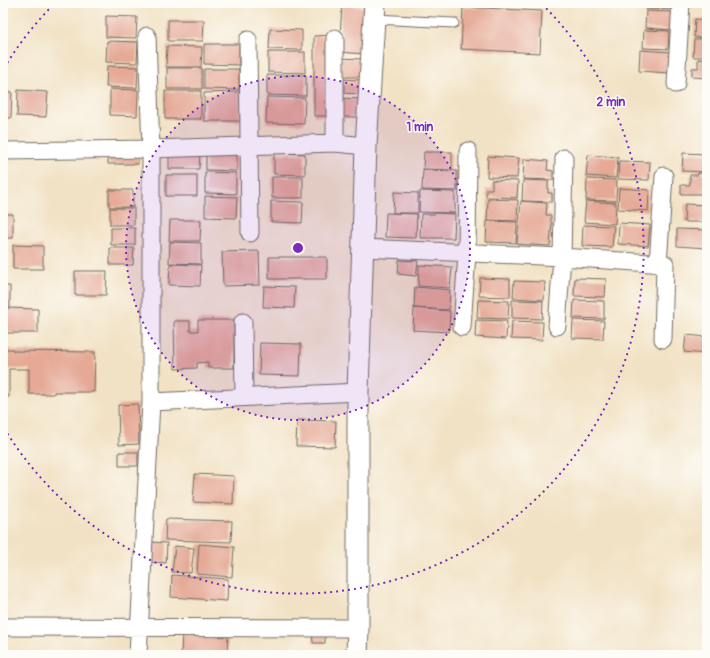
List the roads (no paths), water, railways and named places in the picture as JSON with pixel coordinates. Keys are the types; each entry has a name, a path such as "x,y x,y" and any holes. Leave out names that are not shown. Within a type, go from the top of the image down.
{"street":[{"path":"676,84 681,3"},
{"path":"356,655 358,628 358,392 366,146 375,11"},
{"path":"138,655 151,402 151,149 147,36"},
{"path":"335,38 335,143"},
{"path":"248,40 250,233"},
{"path":"3,151 151,149 335,143 366,146"},
{"path":"462,327 467,253 468,151"},
{"path":"557,326 562,257 564,158"},
{"path":"658,264 664,176"},
{"path":"363,248 562,257 665,264 663,339"},
{"path":"243,322 244,397"},
{"path":"151,402 358,392"},
{"path":"3,627 358,628"}],"lane":[{"path":"375,11 454,23"}]}
